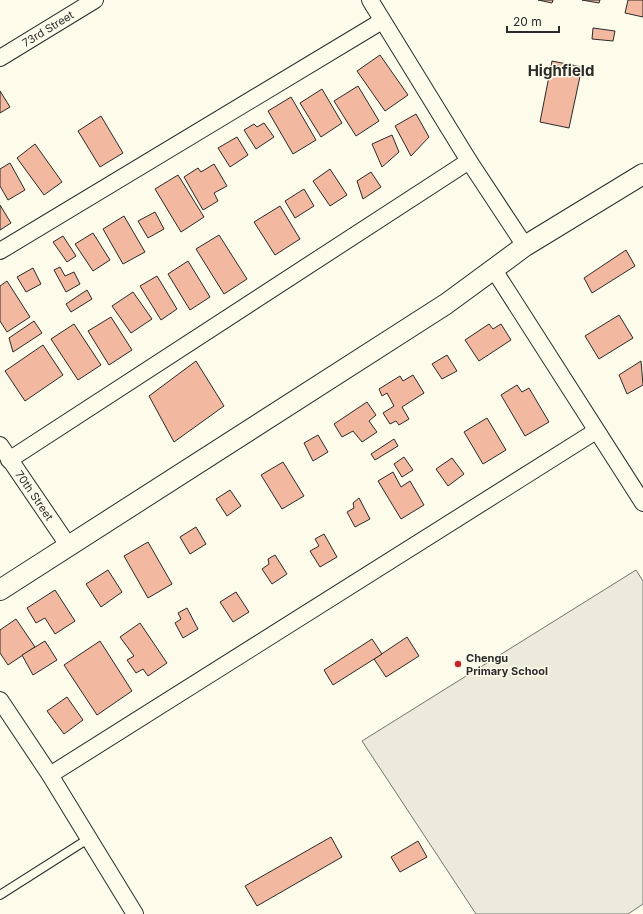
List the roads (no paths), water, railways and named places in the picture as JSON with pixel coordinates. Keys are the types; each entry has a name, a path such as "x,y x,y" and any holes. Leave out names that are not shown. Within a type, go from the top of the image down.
{"street":[{"name":"73rd Street","path":"0,58 95,0"},
{"path":"370,0 470,161 525,246"},
{"path":"0,251 382,21"},
{"path":"9,460 470,161"},
{"path":"0,590 446,304 525,246 643,174"},
{"path":"494,270 643,503"},
{"path":"50,775 596,431"},
{"name":"70th Street","path":"0,445 68,545"},
{"path":"0,700 50,775 135,914"}],"lane":[{"path":"0,895 88,839"}],"place":[{"name":"Chengu Primary School","path":"458,664"}],"district":[{"name":"Highfield","path":"561,70"}]}
